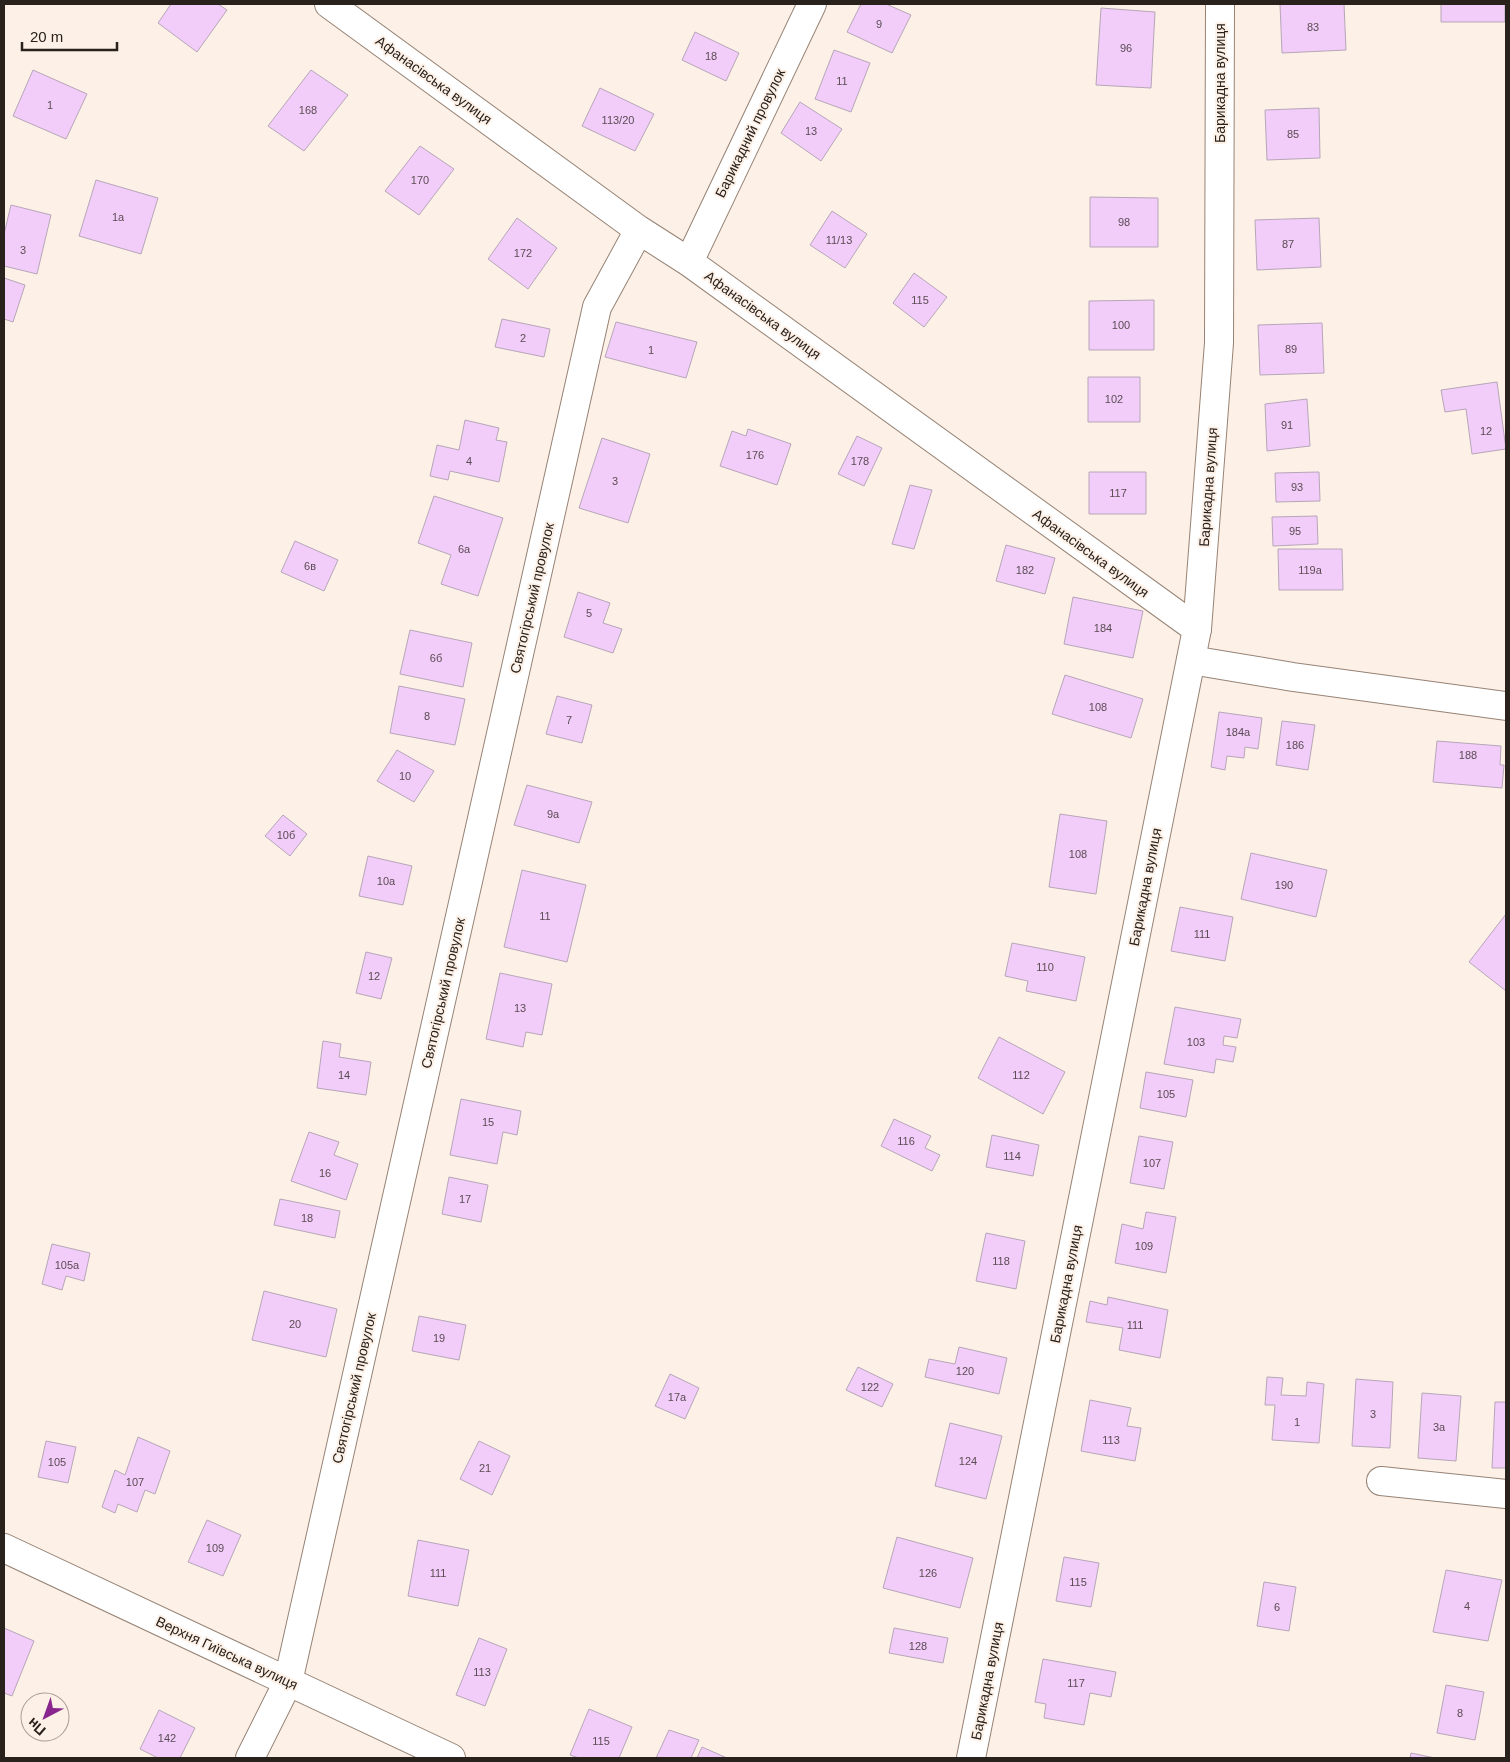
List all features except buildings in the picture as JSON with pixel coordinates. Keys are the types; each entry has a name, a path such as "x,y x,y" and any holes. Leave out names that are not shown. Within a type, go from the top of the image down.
{"street":[{"name":"Афанасівська вулиця","path":"329,4 639,230 689,262 1196,629"},
{"name":"Барикадний провулок","path":"689,262 812,4"},
{"name":"Барикадна вулиця","path":"971,1758 1196,629 1219,343 1220,4"},
{"name":"Святогірський провулок","path":"250,1758 288,1682 597,308 639,230"},
{"path":"1191,660 1293,677 1506,706"},
{"path":"1381,1481 1506,1494"},
{"name":"Верхня Гиївська вулиця","path":"4,1548 451,1758"}]}
